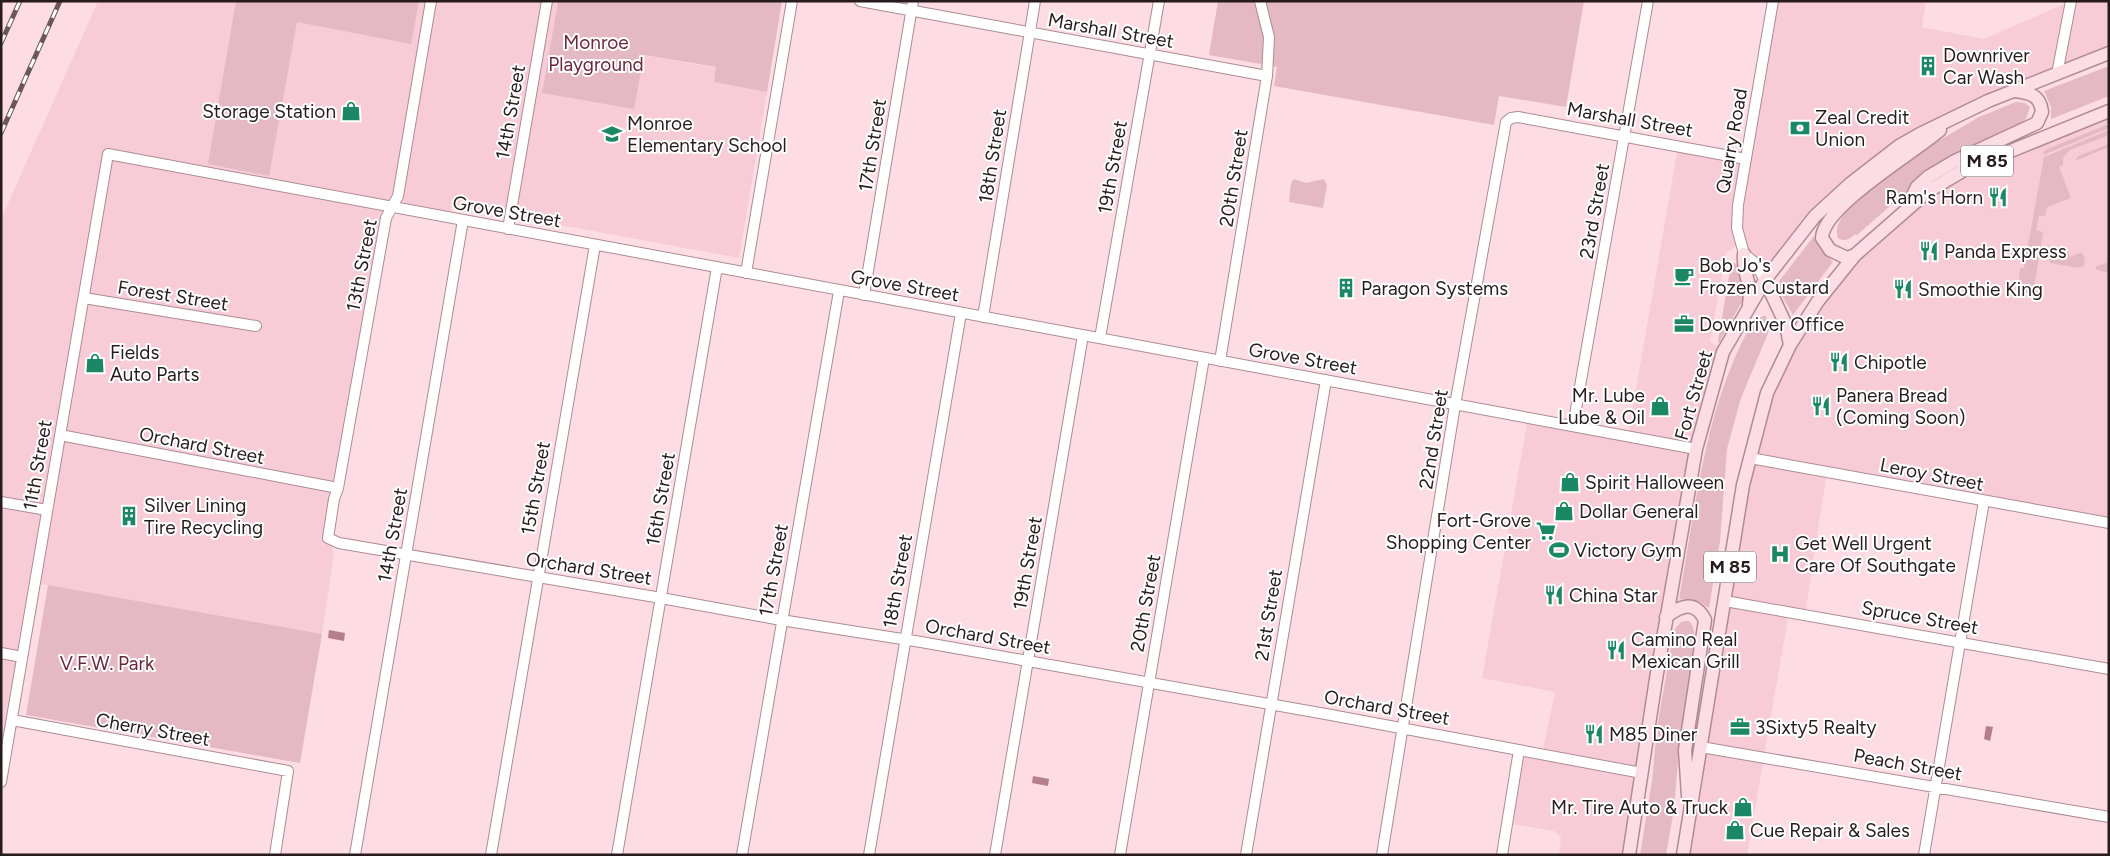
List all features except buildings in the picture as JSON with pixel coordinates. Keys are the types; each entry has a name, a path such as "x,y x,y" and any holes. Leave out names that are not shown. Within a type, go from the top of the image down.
{"main road":[{"name":"Fort Street","path":"1628,855 1666,616 1696,449 1722,352 1765,280 1816,216 1850,184 1899,146 1954,118 2014,91 2109,53"},
{"path":"1906,210 1917,187 1928,177 1954,161 2037,123 2041,117 2041,104 2034,95 2014,91"},
{"name":"M 85","path":"1683,855 1743,485 1767,393 1790,345 1818,301 1855,256 1927,192 1953,176 2109,111"},
{"path":"1855,256 1846,258 1838,255 1825,244 1822,232 1829,221 1862,188 1922,146 1954,118"},
{"path":"1744,254 1743,264 1750,288 1748,309"},
{"path":"1765,280 1786,325 1790,345"},
{"path":"1666,616 1675,609 1687,606 1698,609 1705,620 1685,750 1690,816"},
{"path":"1636,855 1650,767 1651,741 1648,728"}],"street":[{"name":"13th Street","path":"328,538 386,218 398,196 431,1"},
{"name":"14th Street","path":"508,229 547,1"},
{"path":"746,273 792,1"},
{"name":"Marshall Street","path":"860,1 912,6 1030,33 1267,76"},
{"name":"18th Street","path":"983,317 1035,1"},
{"name":"19th Street","path":"1100,338 1159,1"},
{"name":"20th Street","path":"1220,361 1267,76 1270,37 1260,1"},
{"name":"23rd Street","path":"1573,426 1648,1"},
{"name":"Quarry Road","path":"1765,280 1754,262 1744,254 1738,228 1738,205 1773,1"},
{"path":"2057,74 2071,1"},
{"name":"17th Street","path":"864,295 912,6"},
{"name":"Marshall Street","path":"1508,120 1518,116 1746,159"},
{"name":"22nd Street","path":"1382,855 1502,136 1508,120"},
{"name":"Grove Street","path":"108,154 1696,449"},
{"name":"11th Street","path":"1,782 108,154"},
{"name":"14th Street","path":"355,855 463,220"},
{"name":"15th Street","path":"491,855 595,245"},
{"name":"16th Street","path":"617,855 717,267"},
{"name":"17th Street","path":"742,855 839,291"},
{"name":"Forest Street","path":"84,298 256,326"},
{"name":"18th Street","path":"869,855 961,313"},
{"name":"19th Street","path":"995,855 1083,335"},
{"name":"20th Street","path":"1120,855 1204,358"},
{"name":"21st Street","path":"1246,855 1326,380"},
{"name":"Orchard Street","path":"60,436 338,488"},
{"name":"Leroy Street","path":"1750,458 1984,502 2109,523"},
{"path":"1,502 47,510"},
{"path":"1924,855 1984,502"},
{"name":"Orchard Street","path":"328,538 339,544 1149,682 1642,773"},
{"name":"Spruce Street","path":"1725,601 2109,669"},
{"path":"1,653 22,657"},
{"name":"Cherry Street","path":"12,720 288,771 275,855"},
{"name":"Peach Street","path":"1701,747 2109,817"},
{"path":"1502,855 1519,750"}],"shaded area":[{"path":"98,1 558,1 542,93 643,55 717,68 714,82 767,92 739,258 452,205 450,218 392,207 328,538 334,553 322,634 35,583 1,782 1,219"},
{"path":"1772,1 1926,1 1922,27 1984,39 2071,1 2109,1 2109,53 1988,101 1850,184 1765,280 1740,243 1726,253 1710,341 1723,352 1715,377 1628,855 1559,855 1561,838 1554,831 1507,823 1519,750 1542,754 1555,692 1482,678 1528,418 1628,436 1678,146 1746,158"},
{"path":"2109,111 2109,523 1827,472 1805,615 1789,612 1747,855 1683,855 1753,443 1790,345 1855,256 1927,192"},
{"path":"329,630 345,633 344,641 328,638"},
{"path":"1986,726 1993,727 1990,741 1984,739"},
{"path":"1033,776 1049,779 1048,786 1032,783"}],"green space":[{"path":"236,1 419,1 411,44 297,22 269,176 208,164"},
{"name":"Monroe Playground","path":"558,1 782,1 767,92 714,82 716,67 644,55 634,109 542,93"},
{"path":"1218,1 1584,1 1566,107 1499,96 1494,125 1274,86 1277,67 1209,55"},
{"path":"2109,66 2109,96 2051,119 2051,107 2044,91"},
{"path":"2016,102 2025,103 2030,107 2026,119 2021,123 1930,171 1857,235 1855,234 1845,240 1838,238 1837,228 1845,213 1843,211 1889,174 1930,146 1979,117"},
{"path":"2109,124 2109,128 2043,155 2045,150"},
{"path":"2109,130 2109,135 2070,150 2063,158 2063,165 2059,167 2071,198 2047,207 2045,216 2039,216 2036,230 2043,232 2034,289 2030,293 2021,292 2018,288 2020,268 2024,268 2044,157"},
{"path":"2109,144 2109,147 2075,161 2078,156"},
{"path":"1294,179 1306,183 1324,179 1327,185 1323,208 1289,202 1291,183"},
{"path":"1814,236 1820,249 1833,262 1793,315 1776,285"},
{"path":"2067,250 2070,257 2082,252 2085,260 2084,266 2078,268 2050,263 2049,258"},
{"path":"2109,262 2109,273 2095,269 2097,266"},
{"path":"1731,264 1738,265 1746,287 1744,298 1719,343"},
{"path":"1763,316 1766,316 1769,331 1741,398 1727,449 1720,541 1709,608 1700,602 1679,599 1700,475 1724,384 1747,333 1754,323"},
{"name":"V.F.W. Park","path":"48,585 322,634 300,763 26,715"},
{"path":"1689,621 1693,627 1697,647 1678,761 1674,809 1666,855 1640,855 1652,781 1657,728 1674,630 1681,622"}],"railway":[{"path":"1,43 20,1"},
{"path":"1,133 60,1"}],"place":[{"name":"Downriver Car Wash","path":"1928,66"},
{"name":"Storage Station","path":"351,111"},
{"name":"Zeal Credit Union","path":"1800,128"},
{"name":"Monroe Elementary School","path":"612,134"},
{"name":"Ram's Horn","path":"1998,197"},
{"name":"Panda Express","path":"1929,251"},
{"name":"Bob Jo's Frozen Custard","path":"1684,276"},
{"name":"Paragon Systems","path":"1346,288"},
{"name":"Smoothie King","path":"1903,289"},
{"name":"Downriver Office","path":"1684,324"},
{"name":"Chipotle","path":"1839,362"},
{"name":"Fields Auto Parts","path":"95,363"},
{"name":"Mr. Lube Lube & Oil","path":"1660,406"},
{"name":"Panera Bread (Coming Soon)","path":"1821,406"},
{"name":"Spirit Halloween","path":"1570,482"},
{"name":"Dollar General","path":"1564,511"},
{"name":"Silver Lining Tire Recycling","path":"129,516"},
{"name":"Fort-Grove Shopping Center","path":"1546,531"},
{"name":"Victory Gym","path":"1559,550"},
{"name":"Get Well Urgent Care Of Southgate","path":"1780,554"},
{"name":"China Star","path":"1554,595"},
{"name":"Camino Real Mexican Grill","path":"1616,650"},
{"name":"3Sixty5 Realty","path":"1740,727"},
{"name":"M85 Diner","path":"1594,734"},
{"name":"Mr. Tire Auto & Truck","path":"1743,807"},
{"name":"Cue Repair & Sales","path":"1735,830"}]}
